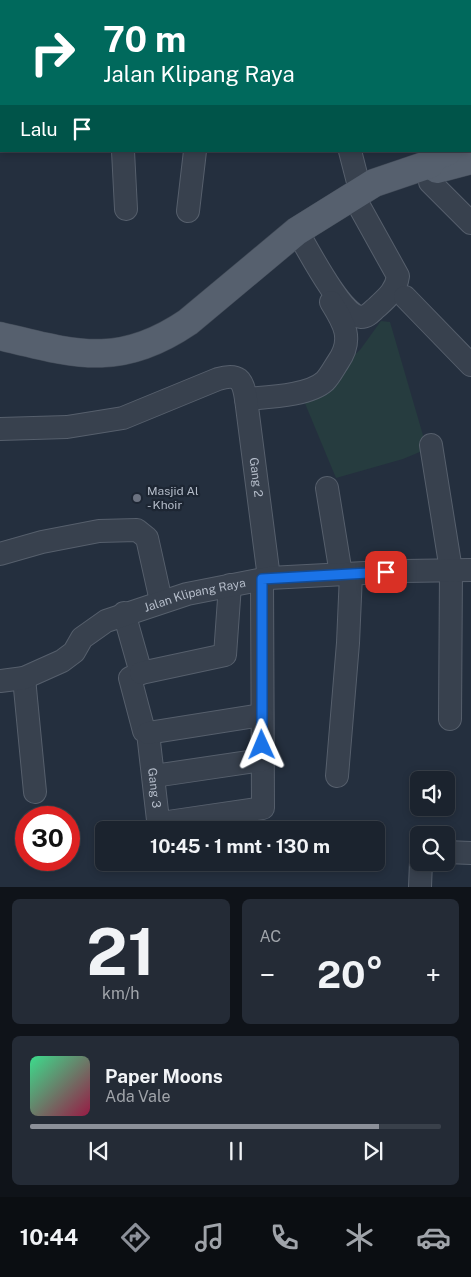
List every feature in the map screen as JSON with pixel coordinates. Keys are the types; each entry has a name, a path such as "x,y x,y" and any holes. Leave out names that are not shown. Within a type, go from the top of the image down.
{"main road":[{"path":"0,336 59,350 96,355 121,353 147,344 182,326 293,234 357,193 436,155 437,169 471,160"}],"street":[{"path":"124,152 126,209"},
{"path":"188,211 195,152"},
{"path":"293,234 348,309 356,315 362,317 368,315 397,286 398,276 357,193 350,152"},
{"path":"436,155 430,182 471,223"},
{"path":"246,399 290,395 320,385 346,347 348,338 345,325 293,234"},
{"path":"405,297 471,364"},
{"name":"Gang 2","path":"0,429 67,427 123,418 218,379 232,376 240,378 244,383 265,578 262,760"},
{"path":"430,445 461,570 450,719"},
{"path":"327,488 346,574 348,643 337,776"},
{"path":"0,554 42,542 99,532 137,530 146,538 161,601"},
{"name":"Jalan Klipang Raya","path":"0,681 24,678 62,661 74,652 82,638 95,627 124,613 161,601 265,578 461,570"},
{"path":"124,613 141,673 225,655 230,586"},
{"name":"Gang 3","path":"141,673 130,678 144,731 148,733 158,820 161,823 263,808 262,760"},
{"path":"24,678 35,792"},
{"path":"148,733 262,715"},
{"path":"154,776 262,760"},
{"path":"455,852 471,853"},
{"path":"420,887 421,871"}],"green space":[{"path":"381,321 390,322 427,449 403,459 336,478 304,401 360,350"}],"place":[{"name":"Masjid Al - Khoir","path":"137,498"}],"route":[{"path":"262,745 262,579 386,572"}]}
